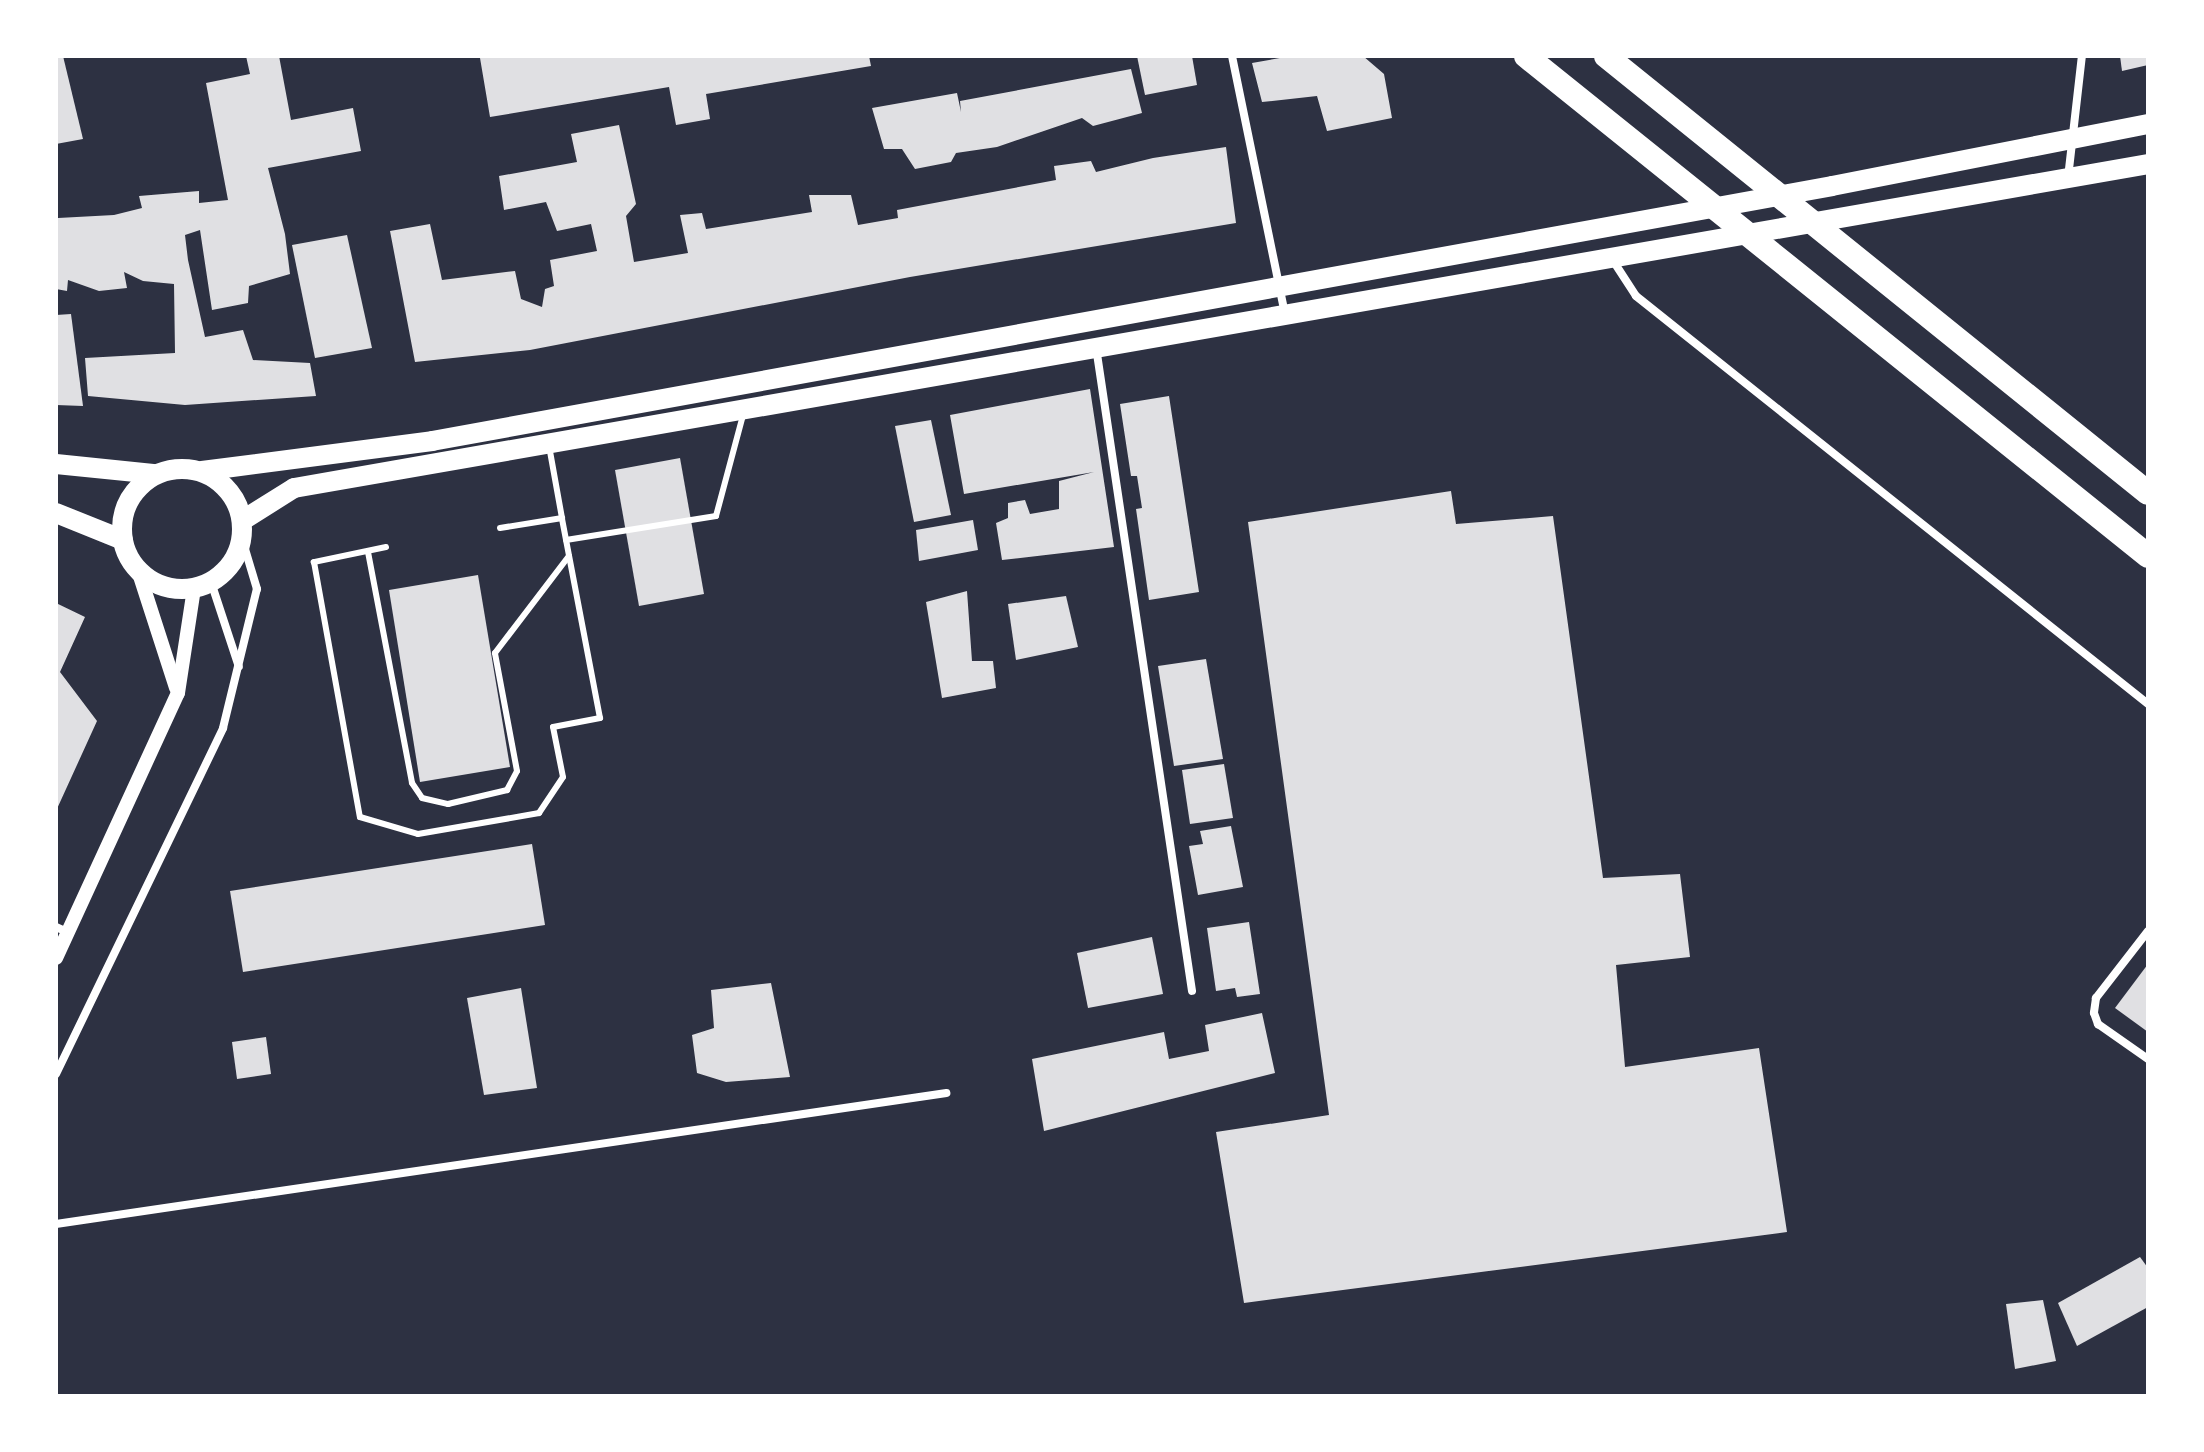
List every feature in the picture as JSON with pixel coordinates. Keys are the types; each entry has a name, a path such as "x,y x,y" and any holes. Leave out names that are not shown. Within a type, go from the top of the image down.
{"highway":[{"path":"1526,56 2148,556"},
{"path":"1606,56 2148,493"}],"main road":[{"path":"202,471 229,490 242,530 237,557 203,586 174,589 155,583 138,570 123,540 122,520 128,502 139,485 155,474 170,469 202,471 432,441 1832,186 2148,124"},
{"path":"242,530 294,488 549,446 1096,347 2148,164"},
{"path":"56,464 155,474"},
{"path":"56,513 123,540"}],"street":[{"path":"1232,56 1285,314"},
{"path":"2068,178 2082,56"},
{"path":"1611,258 1636,296 2148,704"},
{"path":"1096,347 1192,991"},
{"path":"56,1074 223,728 257,589 242,530"},
{"path":"138,570 178,693"},
{"path":"203,586 239,667"},
{"path":"56,958 62,930 178,693 203,586"},
{"path":"2148,931 2096,998 2094,1013 2098,1024 2148,1059"},
{"path":"56,1224 946,1093"}],"lane":[{"path":"566,540 716,516 744,410"},
{"path":"386,547 314,562 360,817 418,834 539,813 563,777 553,727 600,718 549,446"},
{"path":"500,528 562,518"},
{"path":"368,552 412,783 422,798 448,804 507,790 517,771 495,653 569,556"}],"building":[{"path":"56,56 63,56 83,139 56,144"},
{"path":"246,56 279,56 291,120 353,108 361,151 268,168 285,234 290,274 249,286 248,303 212,310 200,230 185,235 188,260 205,337 243,330 253,360 310,363 316,396 185,405 88,396 85,358 175,353 174,284 143,281 124,272 127,288 99,291 68,280 67,291 56,289 58,218 114,215 142,208 139,196 199,191 199,203 228,200 206,83 250,74"},
{"path":"869,56 871,66 706,94 710,119 676,125 669,87 490,117 480,58"},
{"path":"1137,56 1192,56 1197,85 1145,95"},
{"path":"1291,56 1363,56 1384,74 1392,118 1327,131 1317,96 1262,102 1252,63"},
{"path":"2120,56 2148,56 2148,65 2122,71"},
{"path":"1131,69 1142,113 1093,126 1082,118 997,147 956,153 951,162 915,169 902,149 884,149 872,108 957,93 961,112 960,101"},
{"path":"619,125 636,204 626,216 634,262 688,253 680,215 702,213 706,229 812,212 809,195 851,195 858,225 898,218 897,210 1056,180 1054,166 1091,161 1096,172 1153,158 1226,147 1236,223 910,277 530,350 415,362 390,231 430,224 442,280 515,271 521,299 542,307 545,289 554,286 550,260 597,251 591,224 557,231 546,202 504,210 499,176 577,162 571,134"},
{"path":"347,235 372,348 315,358 292,245"},
{"path":"71,314 83,406 56,405 56,315"},
{"path":"1090,389 1114,547 1002,560 996,523 1008,518 1008,503 1025,500 1030,514 1059,509 1059,481 1094,472 964,494 950,415"},
{"path":"1169,396 1199,592 1149,600 1136,509 1142,508 1137,476 1131,476 1120,404"},
{"path":"931,420 951,515 914,522 895,426"},
{"path":"680,458 704,594 639,606 615,470"},
{"path":"1451,491 1456,524 1553,516 1603,878 1680,874 1690,957 1616,965 1625,1067 1759,1048 1787,1232 1244,1303 1216,1132 1329,1115 1248,522"},
{"path":"973,520 978,550 919,561 916,530"},
{"path":"478,575 510,767 420,782 389,590"},
{"path":"967,591 972,661 993,661 996,688 942,698 926,602"},
{"path":"1066,596 1078,647 1016,660 1008,604"},
{"path":"56,603 85,617 60,672 97,721 56,811"},
{"path":"1206,659 1223,759 1174,766 1158,666"},
{"path":"1224,764 1233,818 1190,824 1182,770"},
{"path":"1231,826 1243,887 1198,895 1189,846 1203,844 1200,831"},
{"path":"532,844 545,925 243,972 230,891"},
{"path":"1249,922 1260,994 1237,997 1235,988 1216,991 1207,928"},
{"path":"1152,937 1163,994 1088,1008 1077,953"},
{"path":"2148,964 2148,1032 2115,1008"},
{"path":"771,983 790,1077 726,1082 697,1073 692,1035 714,1028 711,990"},
{"path":"521,988 537,1088 484,1095 467,998"},
{"path":"1262,1013 1275,1073 1044,1131 1032,1059 1164,1032 1169,1059 1209,1051 1205,1025"},
{"path":"266,1037 271,1074 237,1079 232,1042"},
{"path":"2140,1257 2148,1268 2148,1307 2077,1346 2058,1303"},
{"path":"2043,1300 2056,1361 2015,1369 2006,1304"}]}
